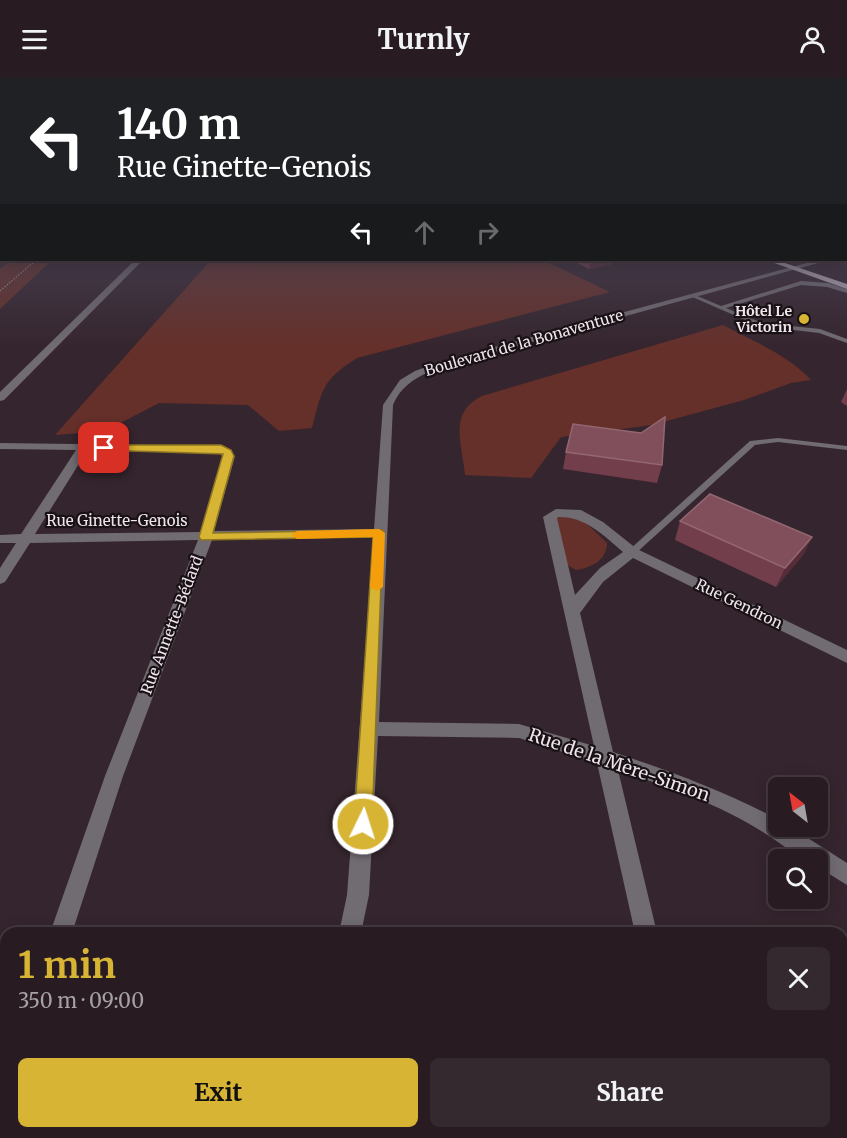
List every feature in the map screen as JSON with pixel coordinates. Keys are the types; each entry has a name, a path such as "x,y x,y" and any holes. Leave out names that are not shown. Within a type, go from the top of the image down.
{"main road":[{"path":"776,261 795,264 847,280"},
{"path":"795,264 847,287"}],"street":[{"path":"0,398 138,261"},
{"name":"Boulevard de la Bonaventure","path":"351,927 358,895 370,729 379,533 388,405 392,393 405,381 445,363 693,296 795,264 818,261"},
{"path":"0,446 83,448"},
{"path":"0,579 83,448"},
{"name":"Rue Annette-Bédard","path":"63,927 114,776 206,537 229,456 221,448 83,448"},
{"name":"Rue Gendron","path":"572,613 550,517 556,513 576,513 598,525 632,552 847,657"},
{"name":"Rue Ginette-Genois","path":"0,538 379,533"},
{"path":"632,552 596,580 581,597 572,613 645,927"},
{"name":"Rue de la Mère-Simon","path":"370,729 519,731 605,756 729,803 770,825 847,875"}],"lane":[{"path":"720,308 801,283 828,285 847,291"},
{"path":"693,296 761,325 820,331 847,341"},
{"path":"632,552 753,443 778,440 847,448"}],"path":[{"path":"0,291 35,261"}],"shaded area":[{"path":"11,261 51,261 0,309 0,269"},
{"path":"210,261 545,261 610,292 357,358 337,373 325,387 312,428 279,431 248,405 159,403 105,431 55,435"},
{"path":"723,325 781,356 811,380 791,383 744,400 652,425 561,437 531,478 465,475 460,440 461,420 471,403 482,396"},
{"path":"562,516 585,522 607,543 604,554 597,562 576,570 564,563 557,518"}],"building":[{"path":"665,417 662,465 566,452 573,424 641,433"},
{"path":"710,494 812,537 785,568 680,521"}],"slow traffic":[{"path":"297,535 379,533 377,587"}],"place":[{"name":"Hôtel Le Victorin","path":"804,319"}],"route":[{"path":"104,448 221,448 227,452 229,456 206,537 379,533 363,824"}]}
